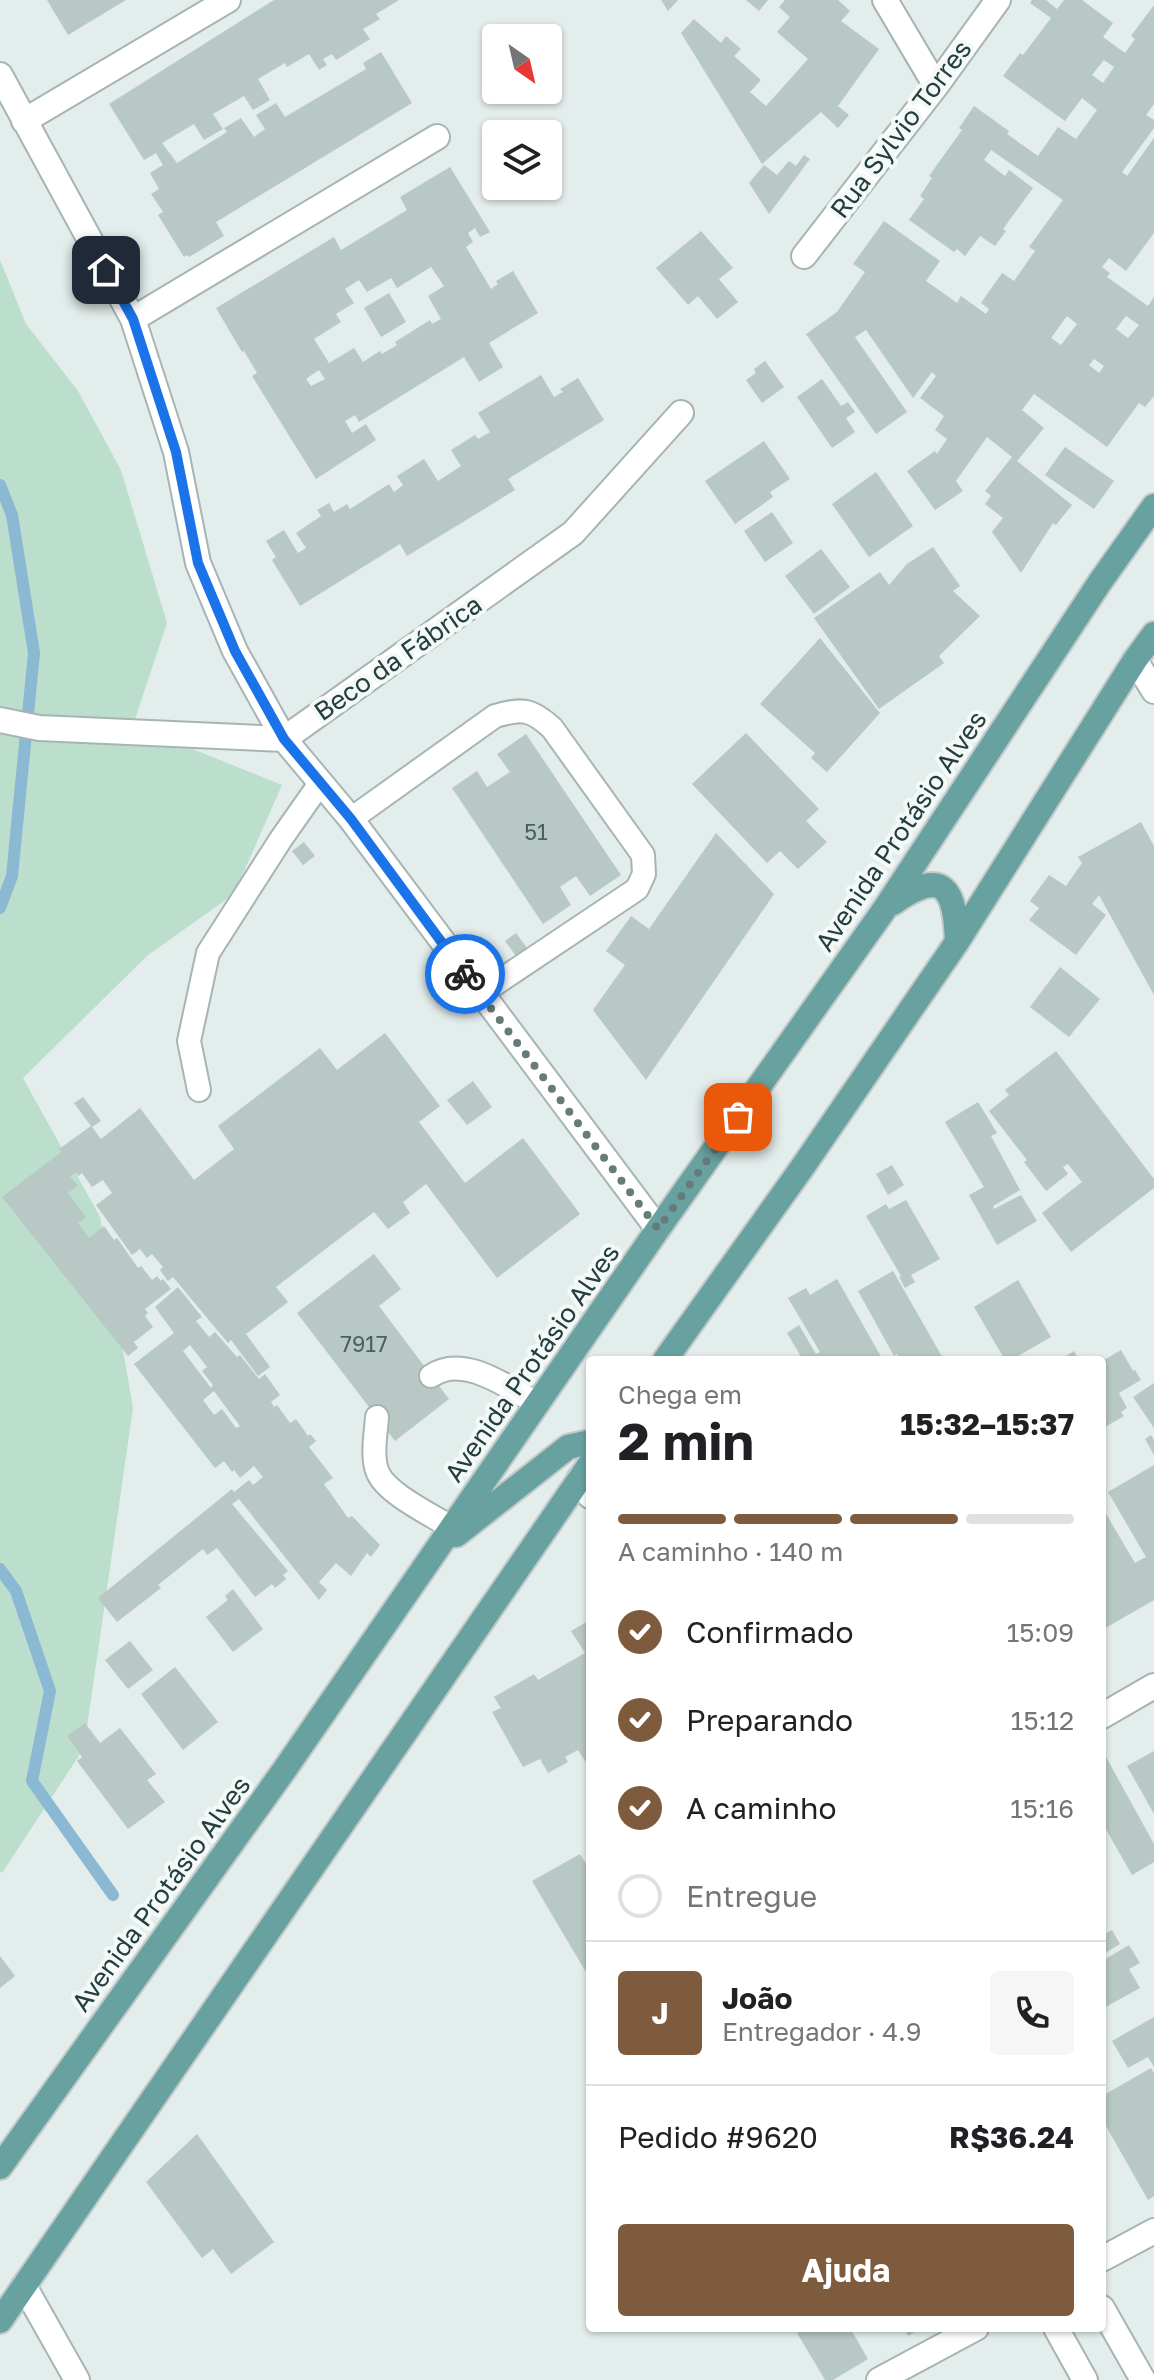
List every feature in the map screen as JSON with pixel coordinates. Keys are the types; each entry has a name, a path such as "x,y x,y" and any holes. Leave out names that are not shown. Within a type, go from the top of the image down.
{"main road":[{"name":"Avenida Protásio Alves","path":"0,2167 285,1769 658,1229 884,910 1100,582 1154,506"},
{"path":"668,1356 957,942 1154,634"},
{"path":"884,910 919,886 944,888 953,898 957,942"},
{"path":"436,1552 568,1447 586,1443"},
{"path":"0,2321 586,1481"}],"street":[{"path":"24,121 228,0"},
{"path":"885,0 936,86"},
{"name":"Rua Sylvio Torres","path":"804,256 936,86 998,0"},
{"path":"0,75 133,319 176,452 198,563 235,651 284,739 351,819 658,1229"},
{"path":"133,319 437,137"},
{"name":"Beco da Fábrica","path":"284,739 573,533 681,413"},
{"path":"1135,660 1154,691"},
{"path":"18,724 284,739"},
{"path":"1106,1714 1154,1686"},
{"path":"1106,2257 1154,2231"},
{"path":"24,2286 77,2380"},
{"path":"1106,2315 1143,2380"},
{"path":"879,2380 969,2332"},
{"path":"1058,2332 1085,2380"}],"lane":[{"path":"351,819 495,716 516,710 535,713 552,728 643,855 644,874 637,889 480,994"},
{"path":"199,1090 189,1041 208,953 321,782"},
{"path":"431,1376 439,1370 471,1369 537,1403"},
{"path":"377,1417 377,1472 388,1488 452,1528"}],"green space":[{"path":"0,260 26,324 78,391 121,470 167,623 133,725 282,785 234,894 148,955 23,1078 100,1217 133,1408 84,1748 2,1873 0,1871"}],"building":[{"path":"47,0 126,0 68,35"},
{"path":"274,0 399,0 376,14 380,19 363,29 370,39 336,60 332,54 323,59 327,65 319,70 309,54 287,67 285,63 258,79 270,100 253,110 244,96 213,114 223,129 204,140 194,124 162,143 177,163 227,132 224,128 241,118 254,137 265,129 256,115 276,103 285,117 366,69 363,63 381,52 412,103 216,222 224,236 184,257 158,215 163,212 151,194 159,189 150,173 163,165 156,153 144,160 109,104"},
{"path":"661,0 678,0 668,11"},
{"path":"746,0 768,0 759,11"},
{"path":"785,0 838,0 850,11 841,21 879,49 838,106 849,115 838,128 821,112 762,164 681,33 694,19 721,43 726,36 741,49 734,56 761,80 750,92 766,106 808,59 777,32 790,17 779,7"},
{"path":"1032,0 1046,0 1057,9 1064,0 1082,0 1113,23 1103,37 1125,53 1135,39 1131,36 1154,5 1154,104 1146,115 1154,120 1154,128 1122,172 1127,176 1154,138 1154,233 1126,271 1109,258 1102,267 1110,273 1107,277 1148,306 1154,297 1154,396 1145,407 1139,403 1107,447 1034,394 1022,410 1044,428 1017,461 1072,505 1056,525 1053,523 1021,573 992,532 1003,518 985,504 991,496 985,491 1012,457 987,437 956,481 963,491 935,510 907,471 935,451 937,454 947,439 935,430 944,416 920,398 936,376 932,372 913,398 866,330 855,337 907,412 876,434 806,334 837,312 865,272 853,264 884,221 940,261 926,281 957,303 961,296 986,314 989,309 981,303 1002,273 1014,281 1035,251 1029,247 1063,200 991,150 984,160 1005,176 1009,170 1033,188 1003,229 1006,231 995,246 980,236 965,256 957,249 954,252 909,220 924,199 920,196 932,178 929,176 962,130 959,128 974,106 1038,156 1058,127 1076,139 1097,110 1082,98 1065,121 1003,76 1051,18 1030,3","holes":["1104,60 1114,67 1103,83 1092,75","1067,316 1077,324 1061,345 1051,338","1126,316 1139,325 1128,338 1116,329","1094,359 1104,366 1099,373 1089,365"]},
{"path":"804,155 810,159 769,214 749,183 764,165 777,175 789,161 796,166"},
{"path":"450,167 490,232 480,237 475,228 468,233 473,242 466,247 491,289 498,284 496,281 513,271 538,313 489,343 503,367 479,382 464,357 359,422 355,415 345,421 352,433 366,424 376,440 316,479 252,376 257,373 216,308 334,237 341,250 407,210 400,197","holes":["431,267 444,286 428,296 441,319 432,324 430,320 395,342 397,345 363,362 354,348 329,363 314,339 341,322 336,314 354,303 345,289 359,280 367,292 391,278 397,288","319,370 325,379 311,386 306,379"]},
{"path":"701,231 733,268 719,279 738,302 717,319 698,296 688,305 656,268"},
{"path":"389,293 406,322 381,337 364,308"},
{"path":"765,361 784,387 762,403 746,380"},
{"path":"541,375 554,397 563,392 560,389 578,378 604,420 508,479 515,490 486,508 407,556 400,544 300,606 272,560 276,557 266,541 284,530 298,553 306,548 296,533 321,516 317,510 329,503 334,512 347,504 350,509 389,484 394,492 403,485 397,476 424,459 438,481 461,466 451,450 475,435 478,439 490,432 478,413"},
{"path":"822,379 841,406 848,402 855,412 846,418 855,432 832,448 797,397"},
{"path":"764,441 790,479 770,492 773,497 735,524 705,481"},
{"path":"1065,447 1114,481 1094,509 1045,475"},
{"path":"876,472 913,526 869,557 832,504"},
{"path":"772,512 793,543 765,562 744,531"},
{"path":"933,547 960,586 953,591 980,616 939,656 944,663 879,709 814,618 880,572 889,585 907,564"},
{"path":"821,549 850,587 814,614 785,576"},
{"path":"820,638 880,713 827,772 811,758 815,753 760,704"},
{"path":"746,733 819,809 806,821 827,842 798,869 780,851 767,863 692,784"},
{"path":"526,734 621,875 590,896 576,876 560,887 571,905 543,924 452,788 477,771 487,787 510,772 497,754"},
{"path":"1141,822 1154,846 1154,995 1099,895 1092,904 1106,915 1076,955 1029,920 1039,908 1030,901 1049,875 1066,886 1082,863 1078,857"},
{"path":"716,833 774,894 646,1080 593,1010 625,965 606,951 631,916 649,929"},
{"path":"304,842 315,856 303,865 292,851"},
{"path":"516,933 527,948 516,956 505,941"},
{"path":"1060,967 1100,999 1069,1037 1030,1007"},
{"path":"385,1033 440,1106 419,1122 465,1183 523,1138 580,1214 497,1278 426,1184 403,1202 410,1213 388,1229 374,1212 276,1287 288,1302 246,1334 270,1367 258,1376 231,1340 228,1343 173,1277 168,1281 160,1270 163,1267 152,1254 147,1258 140,1249 132,1255 96,1205 112,1193 103,1180 92,1187 82,1173 78,1176 76,1173 70,1176 78,1186 68,1193 86,1217 78,1223 89,1238 104,1226 114,1240 117,1238 138,1268 141,1266 152,1280 157,1276 161,1281 163,1279 171,1289 145,1309 148,1313 145,1316 153,1327 134,1342 138,1348 128,1356 2,1197 91,1126 74,1103 83,1097 101,1121 92,1127 101,1139 140,1108 194,1180 234,1149 218,1126 320,1048 337,1070"},
{"path":"1056,1051 1154,1179 1154,1188 1071,1252 1042,1213 1082,1182 1068,1164 1063,1167 1068,1174 1046,1191 1024,1162 1027,1160 989,1111 1009,1095 1005,1090"},
{"path":"473,1081 492,1107 467,1125 447,1100"},
{"path":"978,1102 997,1133 991,1136 1020,1190 993,1206 994,1209 1021,1195 1037,1221 997,1245 969,1195 984,1187 945,1122"},
{"path":"892,1165 904,1185 888,1195 876,1174"},
{"path":"906,1200 940,1259 911,1275 915,1282 905,1288 866,1216 886,1204 889,1209"},
{"path":"374,1254 401,1289 379,1306 449,1399 395,1441 297,1313"},
{"path":"893,1271 942,1356 894,1356 858,1291"},
{"path":"837,1279 881,1356 801,1356 787,1333 799,1325 816,1354 820,1352 788,1298 806,1288 810,1295"},
{"path":"1018,1280 1051,1337 1018,1356 1003,1356 974,1307"},
{"path":"178,1287 202,1317 196,1321 209,1337 215,1332 237,1357 240,1355 259,1379 265,1374 280,1395 271,1402 274,1407 277,1405 290,1423 296,1419 308,1436 310,1434 316,1441 309,1447 333,1478 324,1484 348,1518 352,1516 380,1545 371,1557 367,1553 351,1576 336,1563 319,1582 327,1590 319,1600 239,1499 232,1504 288,1571 283,1575 286,1579 275,1588 272,1584 255,1597 217,1548 207,1555 203,1549 158,1585 161,1588 117,1622 98,1598 232,1489 234,1492 249,1480 253,1485 263,1477 254,1466 240,1478 224,1461 215,1468 134,1364 174,1333 155,1307","holes":["190,1345 207,1367 202,1371 213,1385 211,1388 183,1351","214,1391 225,1406 240,1426 236,1428 222,1409 214,1415 203,1400"]},
{"path":"1121,1350 1141,1380 1119,1393 1127,1408 1121,1412 1124,1416 1106,1426 1106,1359"},
{"path":"1154,1383 1154,1428 1133,1397"},
{"path":"1151,1435 1154,1440 1154,1455 1145,1439"},
{"path":"1154,1465 1154,1600 1106,1628 1106,1514 1135,1563 1146,1557 1108,1492"},
{"path":"233,1589 263,1629 233,1652 206,1617 228,1600 225,1596"},
{"path":"586,1622 586,1763 578,1750 565,1757 568,1762 548,1773 540,1759 523,1767 492,1712 501,1708 494,1697 534,1674 538,1680 585,1653 571,1631"},
{"path":"130,1641 153,1670 128,1689 105,1660"},
{"path":"175,1667 218,1722 183,1750 141,1694"},
{"path":"85,1723 100,1743 120,1728 156,1774 147,1780 165,1802 128,1829 77,1761 82,1757 67,1736"},
{"path":"1154,1751 1154,1814 1127,1766"},
{"path":"1106,1757 1154,1844 1154,1862 1132,1875 1106,1830"},
{"path":"580,1854 586,1864 586,1972 532,1881"},
{"path":"1112,1930 1120,1944 1106,1953 1106,1933"},
{"path":"1129,1945 1140,1963 1129,1969 1140,1988 1106,2007 1106,1959"},
{"path":"0,1956 15,1976 0,1988"},
{"path":"1154,2017 1154,2067 1148,2057 1128,2068 1112,2041"},
{"path":"1151,2068 1154,2073 1154,2196 1148,2200 1106,2126 1106,2094"},
{"path":"197,2134 274,2242 231,2274 213,2249 202,2258 146,2182"},
{"path":"852,2332 868,2359 833,2380 825,2380 797,2333"}],"waterway":[{"path":"0,485 12,515 34,653 12,876 0,908"},
{"path":"0,1569 16,1591 50,1691 32,1781 113,1895"}],"way so far":[{"path":"465,974 658,1229 738,1117"}],"route":[{"path":"106,270 133,319 176,452 198,563 235,651 284,739 351,819 465,974"}]}
